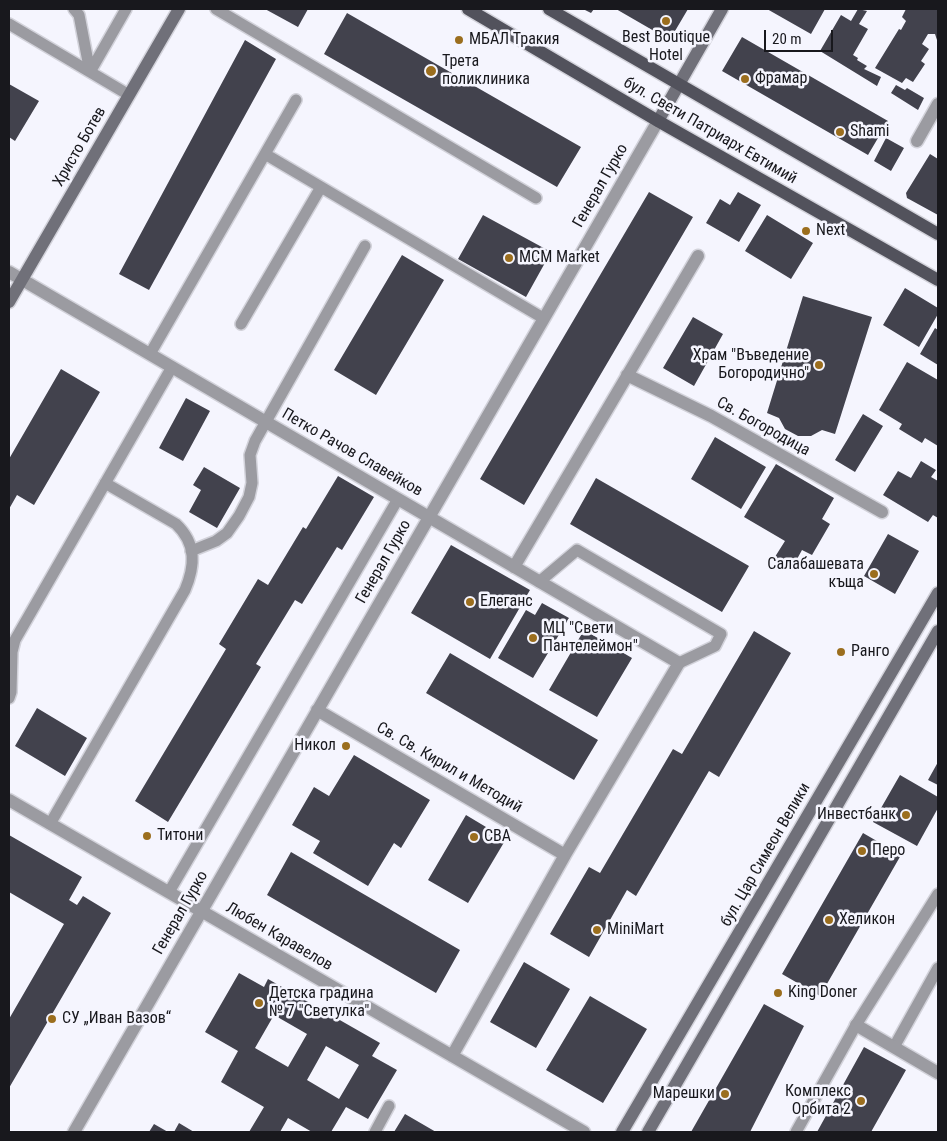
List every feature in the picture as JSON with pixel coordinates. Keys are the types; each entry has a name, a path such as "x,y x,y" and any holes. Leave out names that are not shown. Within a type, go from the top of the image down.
{"main road":[{"name":"Христо Ботев","path":"9,302 179,9"},
{"name":"бул. Свети Патриарх Евтимий","path":"468,9 658,121 938,280"},
{"name":"бул. Свети Патриарх Евтимий","path":"549,9 938,234"},
{"name":"Генерал Гурко","path":"658,121 722,9"},
{"name":"бул. Цар Симеон Велики","path":"622,1132 938,593"},
{"path":"648,1132 938,631"}],"street":[{"path":"917,141 938,104"},
{"name":"Генерал Гурко","path":"74,1132 658,121"},
{"path":"514,567 698,256"},
{"name":"Петко Рачов Славейков","path":"9,272 679,663"},
{"name":"Св. Богородица","path":"627,375 711,416 882,512"},
{"path":"452,1056 565,855 679,663"},
{"name":"Св. Св. Кирил и Методий","path":"317,710 565,855"},
{"name":"Любен Каравелов","path":"9,800 584,1132"},
{"path":"856,1025 938,1073"}],"lane":[{"path":"74,9 79,14 90,72"},
{"path":"90,72 126,9"},
{"path":"216,9 536,198"},
{"path":"9,24 129,95"},
{"path":"150,354 296,100"},
{"path":"264,154 543,318"},
{"path":"241,324 321,187"},
{"path":"191,550 216,541 227,533 239,516 249,497 252,483 250,455 255,441 365,246"},
{"path":"9,698 11,692 12,652 15,640 172,367"},
{"path":"50,824 185,590 192,574 194,561 191,550 187,538 176,524 105,483"},
{"path":"169,892 398,498"},
{"path":"539,582 578,550 721,634 715,646 679,663"},
{"path":"796,1132 856,1025 938,894"},
{"path":"894,1047 938,968"},
{"path":"375,1132 389,1106"}],"building":[{"path":"265,9 308,9 298,27"},
{"path":"583,9 594,9 591,13"},
{"path":"616,9 688,9 675,31 661,35"},
{"path":"767,9 825,9 811,34"},
{"path":"858,9 867,11 859,24 868,29 853,55 867,66 864,69 881,77 877,86 820,51 841,15 851,21"},
{"path":"906,9 938,9 938,43 935,34 928,34 922,44 929,49 921,61 925,64 913,82 906,78 902,83 875,68 906,21 902,17"},
{"path":"347,13 581,147 557,187 324,54"},
{"path":"742,37 888,121 868,155 722,71"},
{"path":"245,40 276,59 149,290 119,274"},
{"path":"9,84 39,101 15,141 9,137"},
{"path":"896,85 905,90 907,88 924,98 918,110 891,93"},
{"path":"886,138 904,148 891,171 874,161"},
{"path":"930,154 938,159 938,215 907,198 906,193"},
{"path":"649,192 693,217 524,505 480,479"},
{"path":"738,192 761,205 739,242 706,223 720,199 730,205"},
{"path":"483,215 551,252 526,297 458,259"},
{"path":"767,215 813,243 791,279 745,251"},
{"path":"402,255 444,280 376,395 334,370"},
{"path":"905,288 938,308 938,314 919,347 883,325"},
{"name":"Храм \"Въведение Богородично\"","path":"803,296 872,317 835,434 822,430 811,436 798,436 785,429 779,418 767,413"},
{"path":"693,317 723,334 694,386 663,368"},
{"path":"935,328 938,330 938,365 920,354"},
{"path":"907,362 938,380 938,446 925,438 922,443 899,429 902,424 879,410"},
{"path":"61,369 100,392 34,505 17,495 9,509 9,459"},
{"path":"186,398 210,411 183,461 159,448"},
{"path":"863,414 883,426 855,472 835,460"},
{"path":"715,437 766,467 741,509 691,479"},
{"path":"921,461 936,470 931,477 938,481 938,518 933,515 928,522 883,495 898,471 911,478"},
{"path":"776,464 834,498 822,519 830,524 812,555 802,550 791,570 773,560 785,541 744,517"},
{"path":"204,467 240,488 217,528 189,512 201,490 193,485"},
{"path":"338,476 374,497 342,550 337,547 302,604 295,600 256,664 261,667 168,822 135,801 226,649 219,644 258,579 268,585 303,527 306,529"},
{"path":"596,478 749,566 722,612 570,524"},
{"path":"888,534 919,551 895,594 864,576"},
{"name":"Елеганс","path":"451,545 530,590 490,659 411,613"},
{"name":"МЦ \"Свети Пантелеймон\"","path":"542,603 569,618 533,678 498,658 526,610 535,615"},
{"path":"584,630 632,658 597,717 549,690"},
{"path":"754,631 791,653 719,777 709,771 636,896 627,890 589,957 550,934 589,867 600,873 673,749 682,754"},
{"path":"450,653 598,740 574,780 426,693"},
{"path":"37,708 87,738 65,776 15,746"},
{"path":"354,755 430,800 401,848 394,843 368,886 313,853 320,841 292,825 314,787 329,796"},
{"path":"938,762 938,785 928,780"},
{"name":"Инвестбанк","path":"900,775 938,797 938,808 917,846 873,822"},
{"path":"466,815 506,839 468,903 428,880"},
{"path":"863,833 901,855 820,996 782,974"},
{"path":"9,835 82,877 69,900 77,905 83,896 111,913 9,1088 9,1019 64,924 9,892"},
{"path":"291,852 460,950 436,993 267,895"},
{"path":"524,962 570,989 536,1048 490,1022"},
{"path":"239,973 264,987 268,979 380,1043 372,1056 397,1070 368,1119 346,1107 331,1132 312,1132 288,1118 280,1132 249,1132 264,1107 221,1082 238,1051 205,1032","holes":["274,1015 307,1034 288,1067 255,1048","326,1046 359,1065 339,1099 307,1080"]},
{"path":"590,996 647,1029 603,1103 546,1070"},
{"path":"764,1004 804,1026 750,1132 691,1132"},
{"name":"Комплекс Орбита 2","path":"864,1047 906,1070 871,1132 817,1132"},
{"path":"405,1114 436,1132 394,1132"},
{"path":"179,1123 194,1132 174,1132"},
{"path":"154,1124 168,1132 149,1132"}],"place":[{"name":"Best Boutique Hotel","path":"666,21"},
{"name":"МБАЛ Тракия","path":"459,40"},
{"name":"Трета поликлиника","path":"431,71"},
{"name":"Фрамар","path":"745,79"},
{"name":"Shami","path":"840,132"},
{"name":"Next","path":"806,231"},
{"name":"MCM Market","path":"509,258"},
{"name":"Храм \"Въведение Богородично\"","path":"819,365"},
{"name":"Салабашевата къща","path":"874,574"},
{"name":"Елеганс","path":"470,602"},
{"name":"МЦ \"Свети Пантелеймон\"","path":"533,638"},
{"name":"Ранго","path":"841,652"},
{"name":"Никол","path":"346,746"},
{"name":"Инвестбанк","path":"906,815"},
{"name":"Титони","path":"147,836"},
{"name":"CBA","path":"474,837"},
{"name":"Перо","path":"862,851"},
{"name":"Хеликон","path":"829,920"},
{"name":"MiniMart","path":"597,930"},
{"name":"King Doner","path":"778,993"},
{"name":"Детска градина № 7 \"Светулка\"","path":"259,1003"},
{"name":"СУ „Иван Вазов“","path":"52,1019"},
{"name":"Марешки","path":"725,1094"},
{"name":"Комплекс Орбита 2","path":"861,1101"}]}
